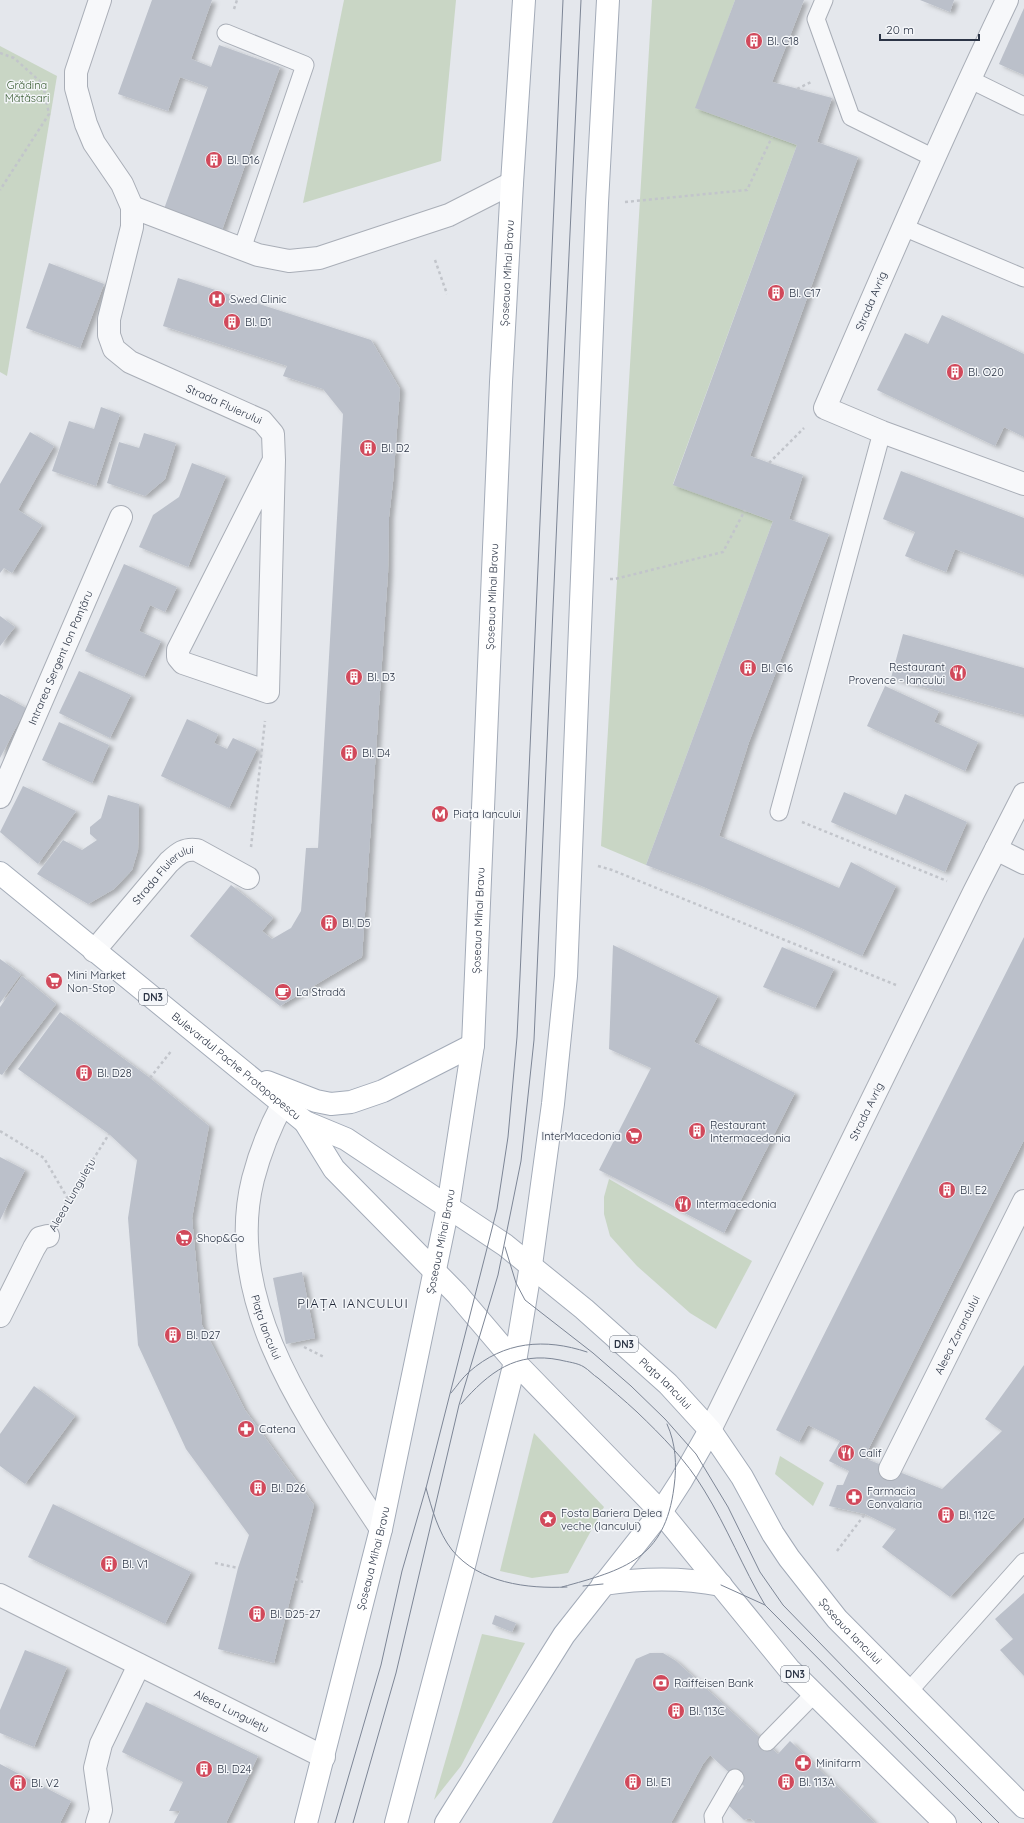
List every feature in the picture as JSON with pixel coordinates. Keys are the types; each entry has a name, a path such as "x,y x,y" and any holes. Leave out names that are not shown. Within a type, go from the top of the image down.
{"main road":[{"name":"Șoseaua Mihai Bravu","path":"306,1823 381,1529 436,1271 448,1206 473,1045 501,390 512,183 524,0"},
{"path":"396,1823 465,1562 515,1362 531,1266 560,1044 566,976 596,203 608,0"},
{"name":"Bulevardul Pache Protopopescu","path":"0,873 305,1122 334,1169 436,1271"},
{"path":"243,1072 316,1102 341,1103 367,1098 377,1094 473,1045"},
{"name":"Bulevardul Pache Protopopescu","path":"305,1122 346,1139 448,1206"},
{"name":"Piața Iancului","path":"448,1206 491,1235 584,1309 668,1384 710,1430"},
{"name":"DN3","path":"436,1271 483,1323 515,1362 661,1512 790,1669 945,1823"},
{"path":"446,1823 564,1635 661,1512 681,1481 710,1430"},
{"name":"Șoseaua Iancului","path":"710,1430 742,1477 773,1534 804,1578 836,1618 1024,1807"},
{"path":"603,1584 659,1578 702,1581 721,1585"}],"street":[{"name":"Strada Fluierului","path":"100,0 76,72 76,88 86,124 94,143 122,184 132,207 132,227 109,319 109,335 114,350 130,362 262,421 273,434 274,460 268,692"},
{"name":"Strada Avrig","path":"825,408 903,226 969,79 1007,0"},
{"path":"132,207 242,250 258,255 289,261 319,258 449,215 512,183"},
{"path":"825,408 882,432 1024,484"},
{"path":"268,692 183,664 178,657 178,650 274,460"},
{"name":"Intrarea Sergent Ion Panțâru","path":"0,797 121,517"},
{"name":"Strada Avrig","path":"710,1430 974,892 1024,794"},
{"name":"Strada Fluierului","path":"94,951 169,862 179,853 189,848 197,850 248,878"},
{"path":"996,849 1024,863"},
{"name":"Piața Iancului","path":"283,1103 263,1146 253,1180 247,1224 250,1270 261,1316 278,1360 293,1390 381,1529"},
{"name":"Aleea Zarandului","path":"890,1469 1024,1201"},
{"name":"Aleea Lungulețu","path":"0,1316 34,1248 40,1238 48,1236"},
{"name":"Aleea Lungulețu","path":"0,1595 324,1757"},
{"path":"97,1823 101,1810 95,1768 101,1744 139,1665"}],"lane":[{"path":"824,0 816,18 852,117 934,158"},
{"path":"226,33 305,65 242,250"},
{"path":"969,79 1024,106"},
{"path":"903,226 1024,278"},
{"path":"779,812 882,432"},
{"path":"909,1691 1024,1562"},
{"path":"767,1742 814,1693"},
{"path":"714,1823 713,1816 735,1778"}],"path":[{"path":"0,53 14,58 43,84 49,114 0,190"},
{"path":"596,203 747,190 772,137"},
{"path":"435,260 447,294"},
{"path":"769,463 825,408"},
{"path":"581,578 615,579 723,552 745,510"},
{"path":"248,878 268,692"},
{"path":"779,812 974,892"},
{"path":"570,863 592,864 612,870 923,996"},
{"path":"150,1078 177,1044"},
{"path":"0,1131 44,1158 68,1199"},
{"name":"Aleea Lungulețu","path":"48,1236 68,1199 108,1134"},
{"path":"304,1346 324,1357"},
{"path":"837,1551 865,1514"},
{"path":"215,1564 238,1568"},
{"path":"295,1579 303,1582"}],"green space":[{"path":"344,0 456,0 441,161 303,203"},
{"path":"652,0 735,0 696,108 797,145 673,484 773,521 646,865 601,846"},
{"name":"Grădina Mătăsari","path":"0,46 57,76 7,376 0,372"},
{"path":"609,1179 752,1261 716,1329 690,1313 637,1266 610,1236 604,1214 604,1197"},
{"path":"534,1433 604,1507 568,1573 532,1578 500,1571"},
{"path":"780,1456 824,1483 813,1506 775,1474"},
{"path":"482,1634 525,1643 461,1766 434,1800"}],"building":[{"name":"Bl. D16","path":"152,0 212,0 191,59 211,67 219,45 280,67 222,230 164,209 208,87 180,77 168,111 118,94"},
{"path":"735,0 804,0 772,82 832,98 817,142 858,157 750,456 803,475 789,519 829,534 749,742 719,836 839,888 851,862 896,886 862,956 801,928 699,885 646,865 773,521 673,485 797,145 695,108"},
{"path":"920,0 954,0 950,12"},
{"path":"1024,8 1024,75 999,64"},
{"path":"49,263 104,284 80,348 26,328"},
{"path":"178,278 371,340 400,389 389,517 388,573 362,957 280,1006 190,936 231,885 273,918 262,931 272,939 291,928 301,911 306,848 318,848 343,414 323,389 283,376 287,366 163,326"},
{"name":"Bl. O20","path":"942,315 1024,354 1024,437 1004,427 995,446 877,390 905,333 928,344"},
{"path":"101,407 120,414 96,486 52,471 69,421 94,429"},
{"path":"30,432 54,446 18,510 42,525 12,573 4,568 0,573 0,484"},
{"path":"144,433 176,443 165,479 145,496 107,483 119,442 139,448"},
{"path":"192,463 226,476 188,567 139,547 153,515 179,497"},
{"path":"901,471 1024,518 1024,575 955,549 946,572 905,556 915,532 883,519"},
{"path":"124,564 177,587 165,612 150,605 139,631 161,641 144,677 85,651"},
{"path":"0,616 15,627 0,646"},
{"name":"Restaurant Provence - Iancului","path":"903,634 1024,668 1024,715 891,678"},
{"path":"79,671 131,695 110,738 59,713"},
{"path":"885,686 939,711 934,722 978,742 965,771 867,726"},
{"path":"0,694 26,708 0,758"},
{"path":"187,719 218,734 214,743 227,749 233,738 257,749 229,808 161,776"},
{"path":"59,722 109,745 92,783 42,760"},
{"path":"23,786 76,811 38,864 0,832"},
{"path":"844,792 896,815 905,794 967,822 945,872 831,822"},
{"path":"108,795 139,804 138,850 132,870 114,889 88,904 37,874 63,840 82,850 97,840 90,834 90,827 101,818"},
{"name":"Bl. E2","path":"1024,937 1024,1140 864,1458 942,1489 1002,1431 985,1419 1024,1365 1024,1517 950,1597 882,1547 896,1529 865,1514 829,1506 837,1485 843,1485 849,1471 829,1461 840,1441 808,1425 799,1442 776,1430"},
{"name":"Restaurant Intermacedonia","path":"613,945 718,996 694,1042 795,1093 724,1233 599,1170 651,1068 609,1049"},
{"path":"782,947 834,969 815,1008 763,987"},
{"path":"0,959 21,974 0,1003"},
{"path":"22,976 56,1004 2,1075 0,1074 0,1007"},
{"path":"60,1012 150,1078 209,1126 192,1218 202,1325 245,1410 314,1505 274,1663 218,1649 238,1568 249,1535 186,1449 138,1345 128,1218 137,1160 109,1134 18,1069"},
{"path":"0,1157 25,1170 0,1220"},
{"path":"302,1272 315,1338 286,1344 273,1278"},
{"path":"34,1386 75,1416 25,1484 0,1466 0,1434"},
{"name":"Bl. V1","path":"53,1504 191,1572 165,1624 28,1557"},
{"path":"1024,1593 1024,1676 1000,1650 1013,1639 995,1619"},
{"path":"495,1615 516,1623 512,1632 492,1624"},
{"path":"25,1650 67,1667 34,1747 0,1733 0,1710"},
{"path":"650,1653 663,1653 676,1661 778,1754 790,1741 875,1823 754,1823 755,1822 750,1818 744,1820 727,1804 744,1786 710,1755 703,1764 671,1823 552,1823 636,1659"},
{"name":"Bl. D24","path":"146,1702 258,1756 226,1823 174,1823 180,1811 169,1811 183,1782 122,1752"},
{"name":"Bl. V2","path":"0,1764 71,1801 60,1823 0,1823"}],"tram line":[{"path":"335,1823 381,1665 402,1571 426,1488 497,1209 508,1137 517,1037 520,976 563,0"},
{"path":"353,1823 396,1673 459,1405 498,1275 521,1161 534,1040 581,0"},
{"path":"505,1247 516,1283 525,1300 593,1353 631,1386 665,1419 696,1454 728,1507 760,1572 783,1605 999,1823"},
{"path":"451,1393 466,1374 482,1362 511,1348 540,1344 556,1345 587,1352"},
{"path":"461,1404 482,1382 504,1367 517,1362 544,1358 576,1364 588,1370 646,1421 673,1449 697,1479 728,1533 749,1577 765,1605 982,1823"},
{"path":"562,1587 604,1574 622,1567 638,1558 651,1546 661,1531 669,1511 674,1487 675,1471 674,1447 667,1424"},
{"path":"426,1488 436,1520 443,1536 452,1550 463,1561 476,1570 505,1582 536,1587 567,1587"},
{"path":"583,1586 603,1584"},
{"path":"721,1585 765,1605"}],"place":[{"name":"Bl. C18","path":"754,41"},
{"name":"Bl. D16","path":"214,160"},
{"name":"Bl. C17","path":"776,293"},
{"name":"Swed Clinic","path":"217,299"},
{"name":"Bl. D1","path":"232,322"},
{"name":"Bl. O20","path":"955,372"},
{"name":"Bl. D2","path":"368,448"},
{"name":"Bl. C16","path":"748,668"},
{"name":"Restaurant Provence - Iancului","path":"958,673"},
{"name":"Bl. D3","path":"354,677"},
{"name":"Bl. D4","path":"349,753"},
{"name":"Piața Iancului","path":"440,814"},
{"name":"Bl. D5","path":"329,923"},
{"name":"Mini Market Non-Stop","path":"54,981"},
{"name":"La Stradă","path":"283,992"},
{"name":"Bl. D28","path":"84,1073"},
{"name":"Restaurant Intermacedonia","path":"697,1131"},
{"name":"InterMacedonia","path":"634,1136"},
{"name":"Bl. E2","path":"947,1190"},
{"name":"Intermacedonia","path":"683,1204"},
{"name":"Shop&Go","path":"184,1238"},
{"name":"Bl. D27","path":"173,1335"},
{"name":"Catena","path":"246,1429"},
{"name":"Calif","path":"846,1453"},
{"name":"Bl. D26","path":"258,1488"},
{"name":"Farmacia Convalaria","path":"854,1497"},
{"name":"Bl. 112C","path":"946,1515"},
{"name":"Fosta Bariera Delea veche (Iancului)","path":"548,1519"},
{"name":"Bl. V1","path":"109,1564"},
{"name":"Bl. D25-27","path":"257,1614"},
{"name":"Raiffeisen Bank","path":"661,1683"},
{"name":"Bl. 113C","path":"676,1711"},
{"name":"Minifarm","path":"803,1763"},
{"name":"Bl. D24","path":"204,1769"},
{"name":"Bl. E1","path":"633,1782"},
{"name":"Bl. 113A","path":"786,1782"},
{"name":"Bl. V2","path":"18,1783"}],"district":[{"name":"PIAȚA IANCULUI","path":"353,1303"}]}
